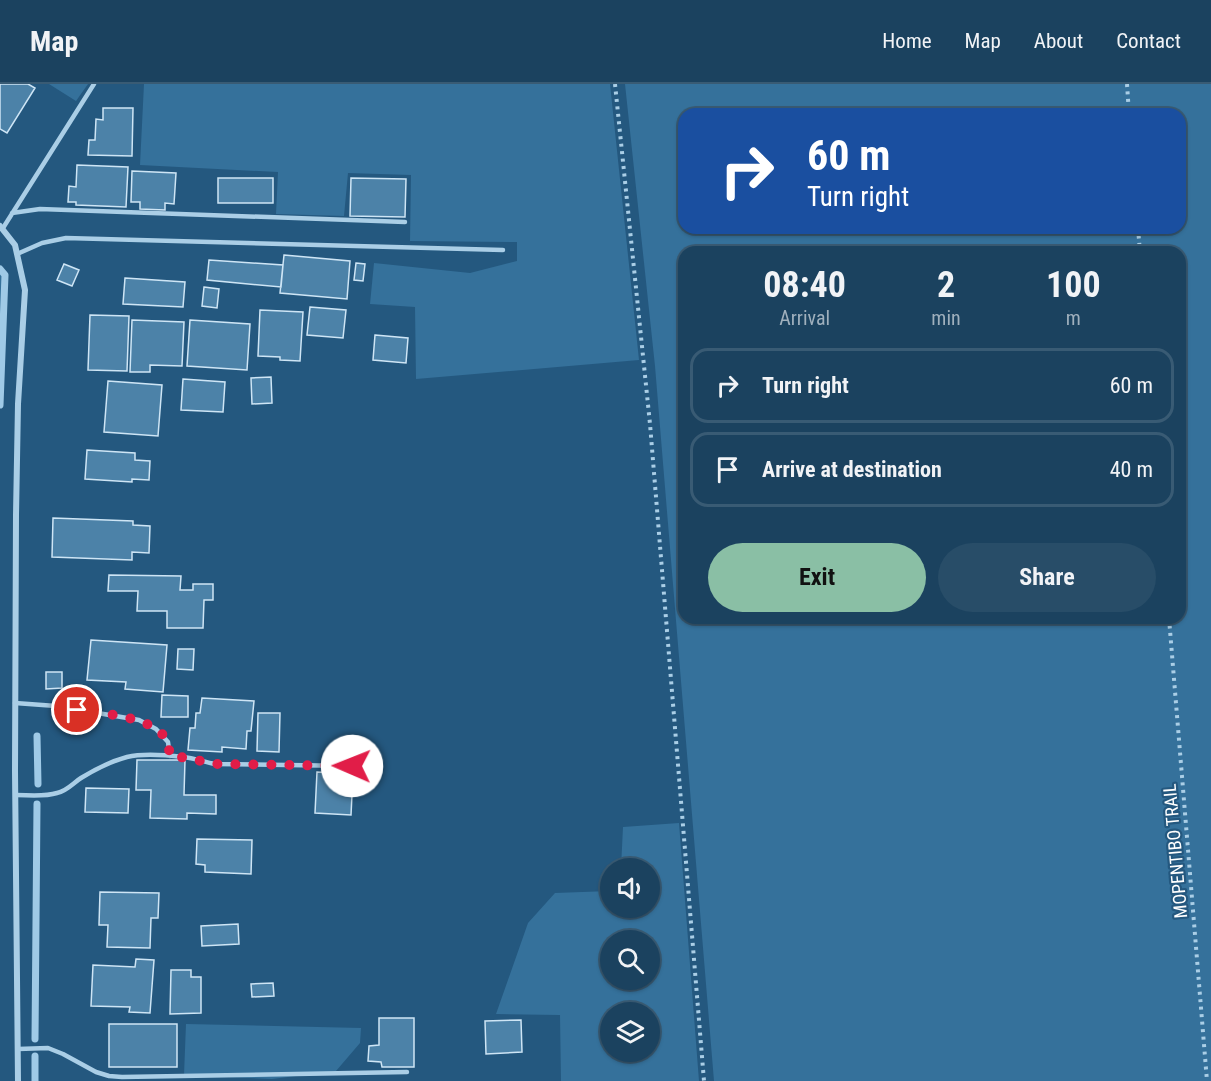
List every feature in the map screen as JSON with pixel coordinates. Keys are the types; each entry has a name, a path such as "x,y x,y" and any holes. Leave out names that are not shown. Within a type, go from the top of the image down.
{"street":[{"path":"1,227 15,245 25,290 18,404 16,504 18,1081"}],"lane":[{"path":"1,227 94,84"},
{"path":"12,213 40,209 405,222"},
{"path":"17,254 42,243 66,238 503,250"},
{"path":"15,703 56,706 140,720 156,729 168,742 170,756"},
{"path":"16,795 59,793 86,774 129,757 185,757 215,764 352,766"},
{"path":"18,1049 48,1048 96,1072 122,1077 407,1072"}],"path":[{"path":"615,84 651,435 704,1081"},
{"path":"1127,84 1129,108"},
{"name":"MOPENTIBO TRAIL","path":"1169,624 1207,1081"}],"shaded area":[{"path":"49,84 88,84 76,101"},
{"path":"144,84 610,84 639,360 416,379 415,307 370,304 374,263 470,273 517,261 517,242 410,241 411,175 348,173 344,216 276,214 278,172 140,165"},
{"path":"625,84 1211,84 1211,1081 714,1081 655,366"},
{"path":"0,269 5,275 0,405"},
{"path":"679,823 699,1081 561,1081 560,1015 496,1014 528,923 555,893 600,891 600,918 660,918 660,858 621,858 623,827"},
{"path":"186,1024 361,1028 360,1043 336,1071 272,1079 184,1075"}],"building":[{"path":"0,84 28,84 35,88 7,133 0,129"},
{"path":"103,108 133,108 132,156 88,155 89,140 95,140 96,119 103,120"},
{"path":"77,165 128,167 126,207 76,205 76,202 68,202 69,186 76,187"},
{"path":"132,171 176,173 174,204 165,203 165,210 140,209 140,202 131,202"},
{"path":"218,178 273,178 273,203 218,203"},
{"path":"351,178 406,179 405,217 350,216"},
{"path":"284,255 350,261 347,299 280,293"},
{"path":"209,260 283,265 281,287 207,280"},
{"path":"356,263 365,264 363,281 354,280"},
{"path":"64,264 79,270 72,286 57,280"},
{"path":"125,278 185,282 183,307 123,304"},
{"path":"204,287 219,289 217,308 202,306"},
{"path":"310,307 346,310 343,338 307,335"},
{"path":"260,310 303,312 300,361 258,356"},
{"path":"90,315 129,316 127,371 88,370"},
{"path":"132,320 184,322 182,366 150,365 150,372 130,372"},
{"path":"190,320 250,324 247,370 187,366"},
{"path":"375,335 408,338 406,363 373,360"},
{"path":"271,377 272,403 252,404 251,378"},
{"path":"183,379 225,382 223,412 181,410"},
{"path":"108,381 162,385 158,436 104,432"},
{"path":"87,450 135,453 135,460 150,461 149,480 132,479 132,482 85,479"},
{"path":"53,518 133,521 133,525 150,526 149,553 132,552 132,560 52,557"},
{"path":"109,575 181,576 180,590 193,590 193,584 213,584 213,600 204,600 203,628 167,628 167,611 137,611 138,591 108,591"},
{"path":"91,640 167,645 163,692 125,689 126,682 87,680"},
{"path":"178,649 194,649 193,670 177,669"},
{"path":"46,672 62,672 62,688 46,689"},
{"path":"162,695 188,696 188,717 161,717"},
{"path":"202,698 254,701 251,731 247,731 246,749 222,747 222,752 188,750 190,728 195,728 196,713 200,713"},
{"path":"258,713 280,713 279,752 257,751"},
{"path":"137,760 185,760 184,795 216,795 216,814 187,813 187,819 150,818 151,790 136,790"},
{"path":"317,772 353,774 351,815 315,813"},
{"path":"86,788 129,789 128,813 85,812"},
{"path":"197,839 252,840 251,874 205,872 205,865 196,864"},
{"path":"100,892 159,893 158,918 151,918 150,948 107,947 108,925 99,925"},
{"path":"238,924 239,944 202,946 201,926"},
{"path":"136,959 154,960 150,1013 129,1012 130,1007 91,1006 93,965 135,967"},
{"path":"171,970 191,970 191,977 201,977 201,1013 170,1014"},
{"path":"273,983 274,996 252,997 251,984"},
{"path":"379,1018 414,1018 414,1067 382,1067 381,1062 368,1061 369,1046 379,1045"},
{"path":"521,1020 522,1052 486,1054 485,1021"},
{"path":"109,1024 177,1024 177,1067 109,1067"}],"waterway":[{"path":"0,269 5,275 0,405"},
{"path":"37,736 38,784"},
{"path":"35,1039 37,804"},
{"path":"35,1056 35,1081"}],"route":[{"path":"77,710 140,720 156,729 168,742 170,756 215,764 352,766"}]}
